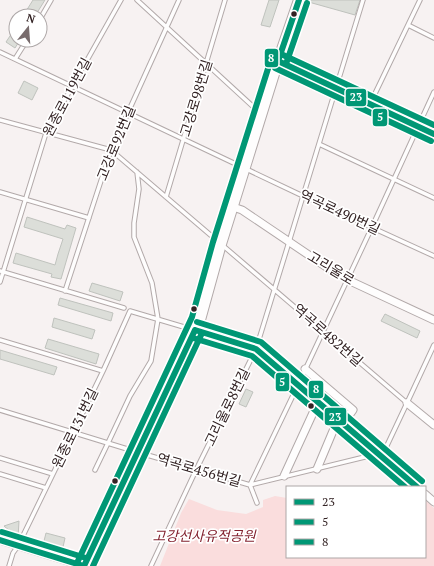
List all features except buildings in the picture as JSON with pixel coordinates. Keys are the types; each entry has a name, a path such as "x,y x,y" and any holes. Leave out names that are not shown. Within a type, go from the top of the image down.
{"street":[{"path":"0,540 84,566 200,320 278,61 299,0"},
{"path":"278,61 434,134"},
{"name":"고리울로","path":"233,207 242,210 348,280 434,320"},
{"path":"195,330 256,349 416,486"},
{"path":"305,369 353,410 340,421 317,469"},
{"path":"284,476 318,402"},
{"name":"역곡로482번길","path":"407,404 434,426"},
{"path":"426,495 434,502"}],"lane":[{"name":"원종로119번길","path":"0,282 46,132 121,0"},
{"path":"137,0 262,115"},
{"name":"고강로92번길","path":"65,290 111,150 179,0"},
{"name":"고강로98번길","path":"166,197 226,0"},
{"name":"고리울로8번길","path":"151,566 196,470 256,349 363,0"},
{"path":"370,104 420,0"},
{"path":"408,25 434,38"},
{"path":"15,59 22,48"},
{"name":"역곡로490번길","path":"0,52 303,196 434,256"},
{"path":"257,503 250,484 348,280 434,92"},
{"path":"0,120 111,150"},
{"path":"319,144 434,198"},
{"name":"역곡로482번길","path":"111,150 407,404"},
{"path":"95,470 130,396 151,361 158,319 152,283 134,237 134,223 139,189 137,172"},
{"path":"0,192 89,218"},
{"path":"2,272 124,308"},
{"name":"원종로131번길","path":"9,566 13,553 18,546 53,474 130,311 158,319"},
{"path":"158,319 195,330"},
{"path":"0,340 102,371"},
{"path":"380,455 407,404 434,345"},
{"name":"역곡로456번길","path":"0,410 196,470 250,484 380,455"},
{"path":"0,458 53,474"},
{"path":"0,474 46,488"}],"green space":[{"name":"고강선사유적공원","path":"275,496 286,498 286,558 426,558 426,501 434,508 434,566 160,566 181,513 189,499 217,510 246,514 263,507 263,500"}],"transit line":[{"name":"23","path":"278,61 299,0"},
{"name":"5","path":"286,64 307,3"},
{"name":"8","path":"77,563 192,317 213,242 272,56 277,53 281,54 434,125"},
{"name":"23","path":"278,61 434,134"},
{"name":"5","path":"275,68 431,141"},
{"name":"8","path":"197,322 261,342 422,481"},
{"name":"23","path":"195,330 256,349 416,486"},
{"name":"23","path":"84,566 195,330"},
{"name":"5","path":"93,566 202,333"},
{"name":"5","path":"193,338 252,356 404,486"},
{"name":"8","path":"2,532 86,558"},
{"name":"23","path":"0,540 84,566"}]}
